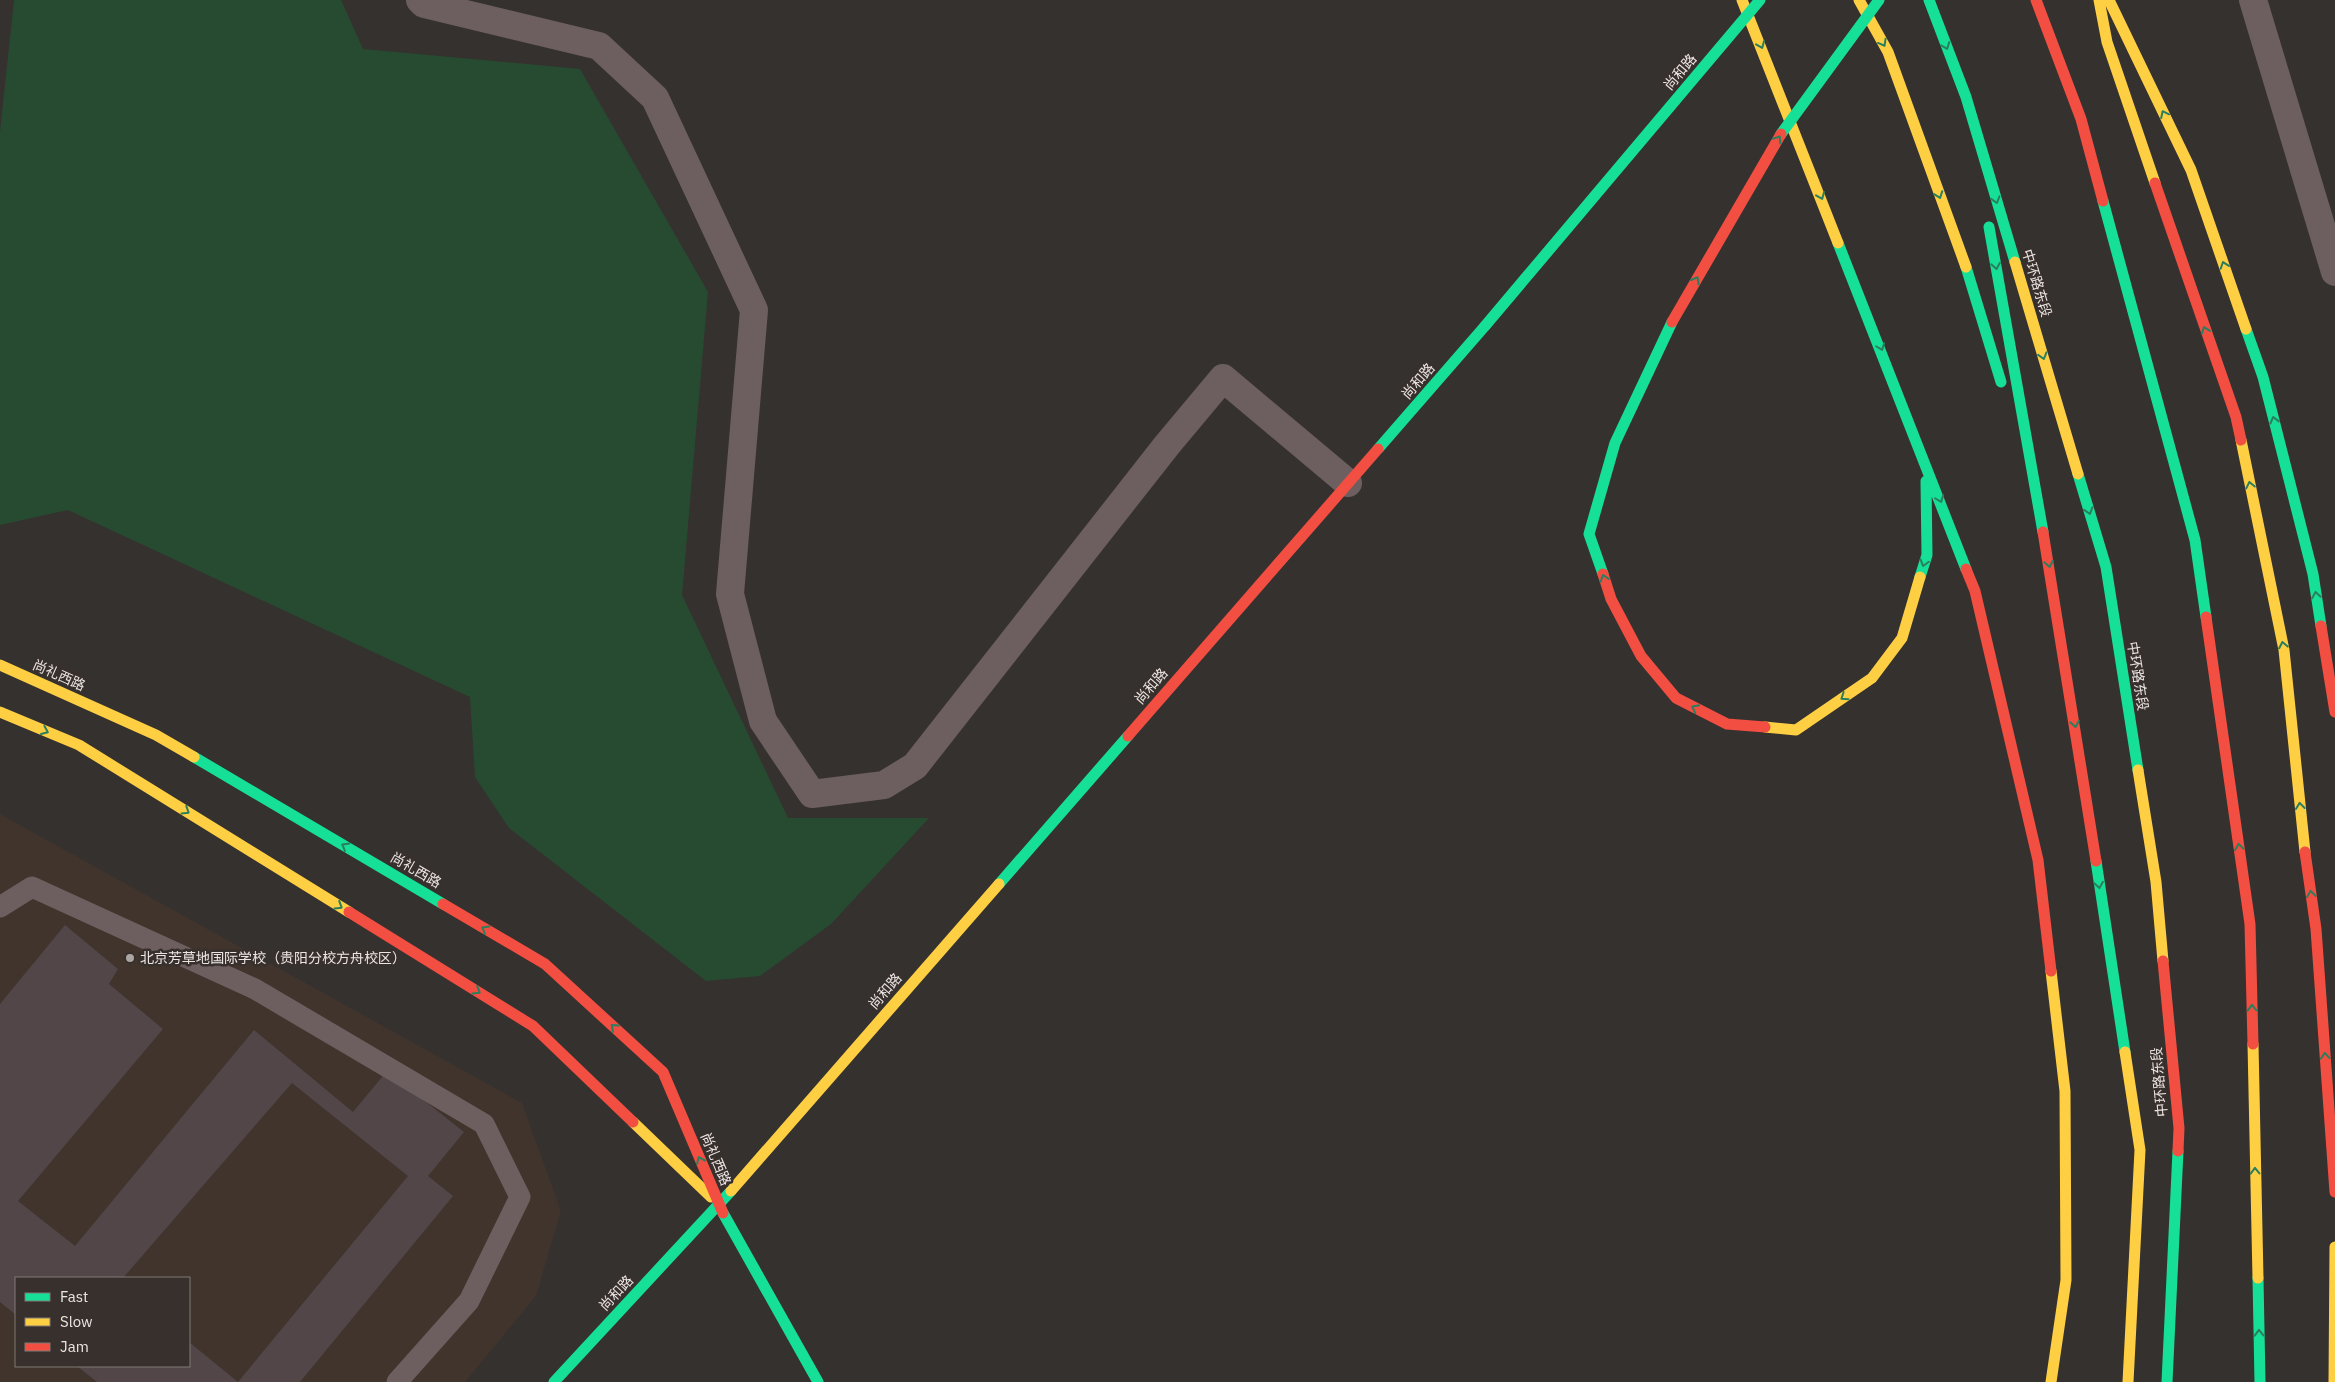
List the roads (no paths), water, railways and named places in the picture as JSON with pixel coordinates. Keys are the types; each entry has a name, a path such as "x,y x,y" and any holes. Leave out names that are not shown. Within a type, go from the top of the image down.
{"main road":[{"path":"1742,0 1975,591 2038,860 2065,1091 2066,1280 2051,1382"},
{"name":"尚和路","path":"554,1382 719,1205 1485,326 1760,0"},
{"path":"1859,0 1888,52 1971,282 2004,393"},
{"path":"1879,0 1775,142 1672,322 1615,443 1589,534 1611,599 1637,648 1676,698 1727,724 1796,730 1872,678 1902,638 1927,555 1925,462"},
{"name":"中环路东段","path":"1929,0 1966,97 2106,567 2154,872 2178,1128 2167,1382"},
{"path":"2036,0 2080,119 2195,540 2250,924 2260,1382"},
{"path":"2100,0 2107,42 2170,231 2236,417 2284,650 2305,855 2316,929 2335,1192"},
{"path":"2109,0 2191,170 2262,377 2313,574 2335,712"},
{"path":"1966,97 1983,194"},
{"path":"1986,213 2060,626 2140,1150 2128,1382"},
{"path":"2010,411 2038,503"},
{"name":"尚礼西路","path":"0,665 156,735 545,964 663,1072 719,1205 818,1382"},
{"name":"尚礼西路","path":"0,712 79,745 533,1026 719,1205"},
{"path":"2334,1382 2335,1247"}],"street":[{"path":"420,0 424,4 599,46 655,98 754,310 730,594 763,721 812,794 884,785 915,766 1167,445 1223,378 1348,483"},
{"path":"2253,0 2335,272"}],"lane":[{"path":"0,907 32,887 255,989 484,1124 520,1197 469,1301 397,1382"}],"place":[{"name":"北京芳草地国际学校（贵阳分校方舟校区）","path":"130,958"}]}
